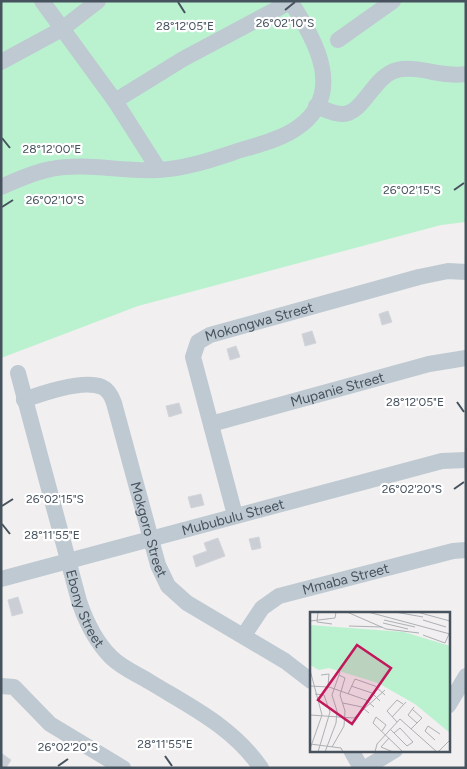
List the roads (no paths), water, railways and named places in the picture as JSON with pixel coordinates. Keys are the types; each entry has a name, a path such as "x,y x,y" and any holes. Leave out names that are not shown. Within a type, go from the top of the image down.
{"street":[{"path":"42,1 115,101 159,170"},
{"path":"1,62 62,29 98,1"},
{"path":"1,187 35,173 59,168 86,167 159,170 197,164 280,137 302,124 316,106 322,86 321,57 310,33 290,1 183,59 115,101"},
{"path":"338,40 393,1"},
{"path":"316,106 341,114 352,112 379,80 397,70 411,69 446,75 466,74"},
{"name":"Mokongwa Street","path":"235,515 193,357 195,347 204,338 313,304 435,272 466,272"},
{"name":"Mupanie Street","path":"211,424 429,364 466,358"},
{"name":"Ebony Street","path":"18,373 68,561 84,617 91,631 111,657 232,734 261,768"},
{"name":"Mokgoro Street","path":"24,400 64,388 95,386 107,391 114,403 163,577 176,594 285,661 310,680"},
{"name":"Mububulu Street","path":"1,580 235,515 442,461 466,460"},
{"name":"Mmaba Street","path":"244,635 262,608 279,596 453,551 466,550"},
{"path":"450,703 466,676"},
{"path":"1,686 14,687 50,724 123,768"},
{"path":"352,752 361,768"},
{"path":"365,768 392,752"}]}
